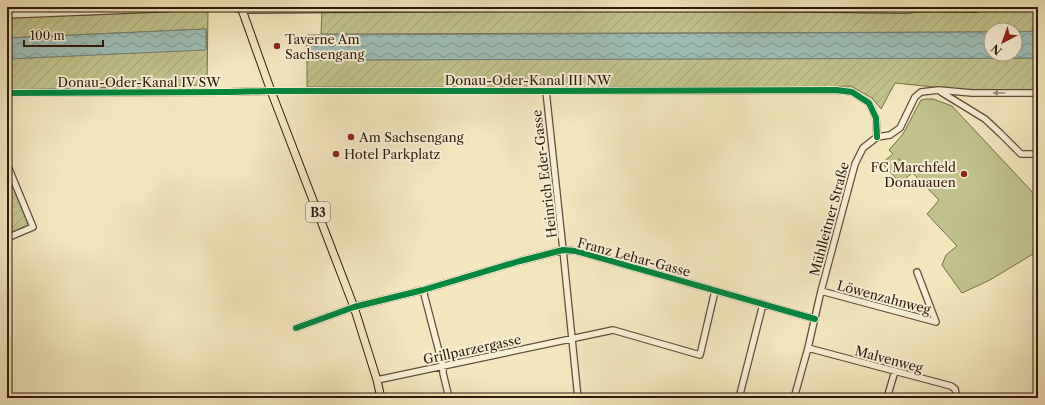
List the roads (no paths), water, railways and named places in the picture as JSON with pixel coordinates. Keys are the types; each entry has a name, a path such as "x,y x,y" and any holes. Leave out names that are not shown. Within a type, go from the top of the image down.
{"main road":[{"name":"B3","path":"241,8 271,91 354,307 377,380 381,398"}],"street":[{"path":"7,15 203,7"},
{"path":"231,7 599,7"},
{"path":"645,7 907,10 918,7 975,9 980,7"},
{"name":"Donau-Oder-Kanal III NW","path":"271,91 836,90 852,92 869,103 876,118 876,137"},
{"path":"939,90 972,93 1038,93"},
{"path":"939,90 985,119 1021,154 1038,154"},
{"name":"Mühlleitner Straße","path":"794,398 808,348 821,291 856,164 863,148 876,137 890,135 900,128 915,97 921,92 939,90"},
{"name":"Donau-Oder-Kanal IV SW","path":"7,93 271,91"},
{"name":"Heinrich Eder-Gasse","path":"546,91 578,398"},
{"path":"7,164 33,227 7,238"},
{"name":"Franz Lehar-Gasse","path":"296,328 354,307 422,290 563,250 576,251 815,319"},
{"name":"Löwenzahnweg","path":"821,291 936,322 917,272"},
{"path":"422,290 450,398"},
{"name":"Grillparzergasse","path":"377,380 613,330 700,355 715,291"},
{"path":"739,398 763,304"},
{"name":"Malvenweg","path":"808,348 951,386 955,389 957,398"},
{"path":"887,398 895,371"}],"water":[{"path":"206,29 206,50 7,59 7,38"},
{"path":"1038,31 1038,58 1023,58 1023,32"},
{"path":"983,32 983,58 307,60 307,35"}],"place":[{"name":"Taverne Am Sachsengang","path":"277,46"},
{"name":"Am Sachsengang","path":"351,137"},
{"name":"Hotel Parkplatz","path":"336,154"},
{"name":"FC Marchfeld Donauauen","path":"964,174"}]}
